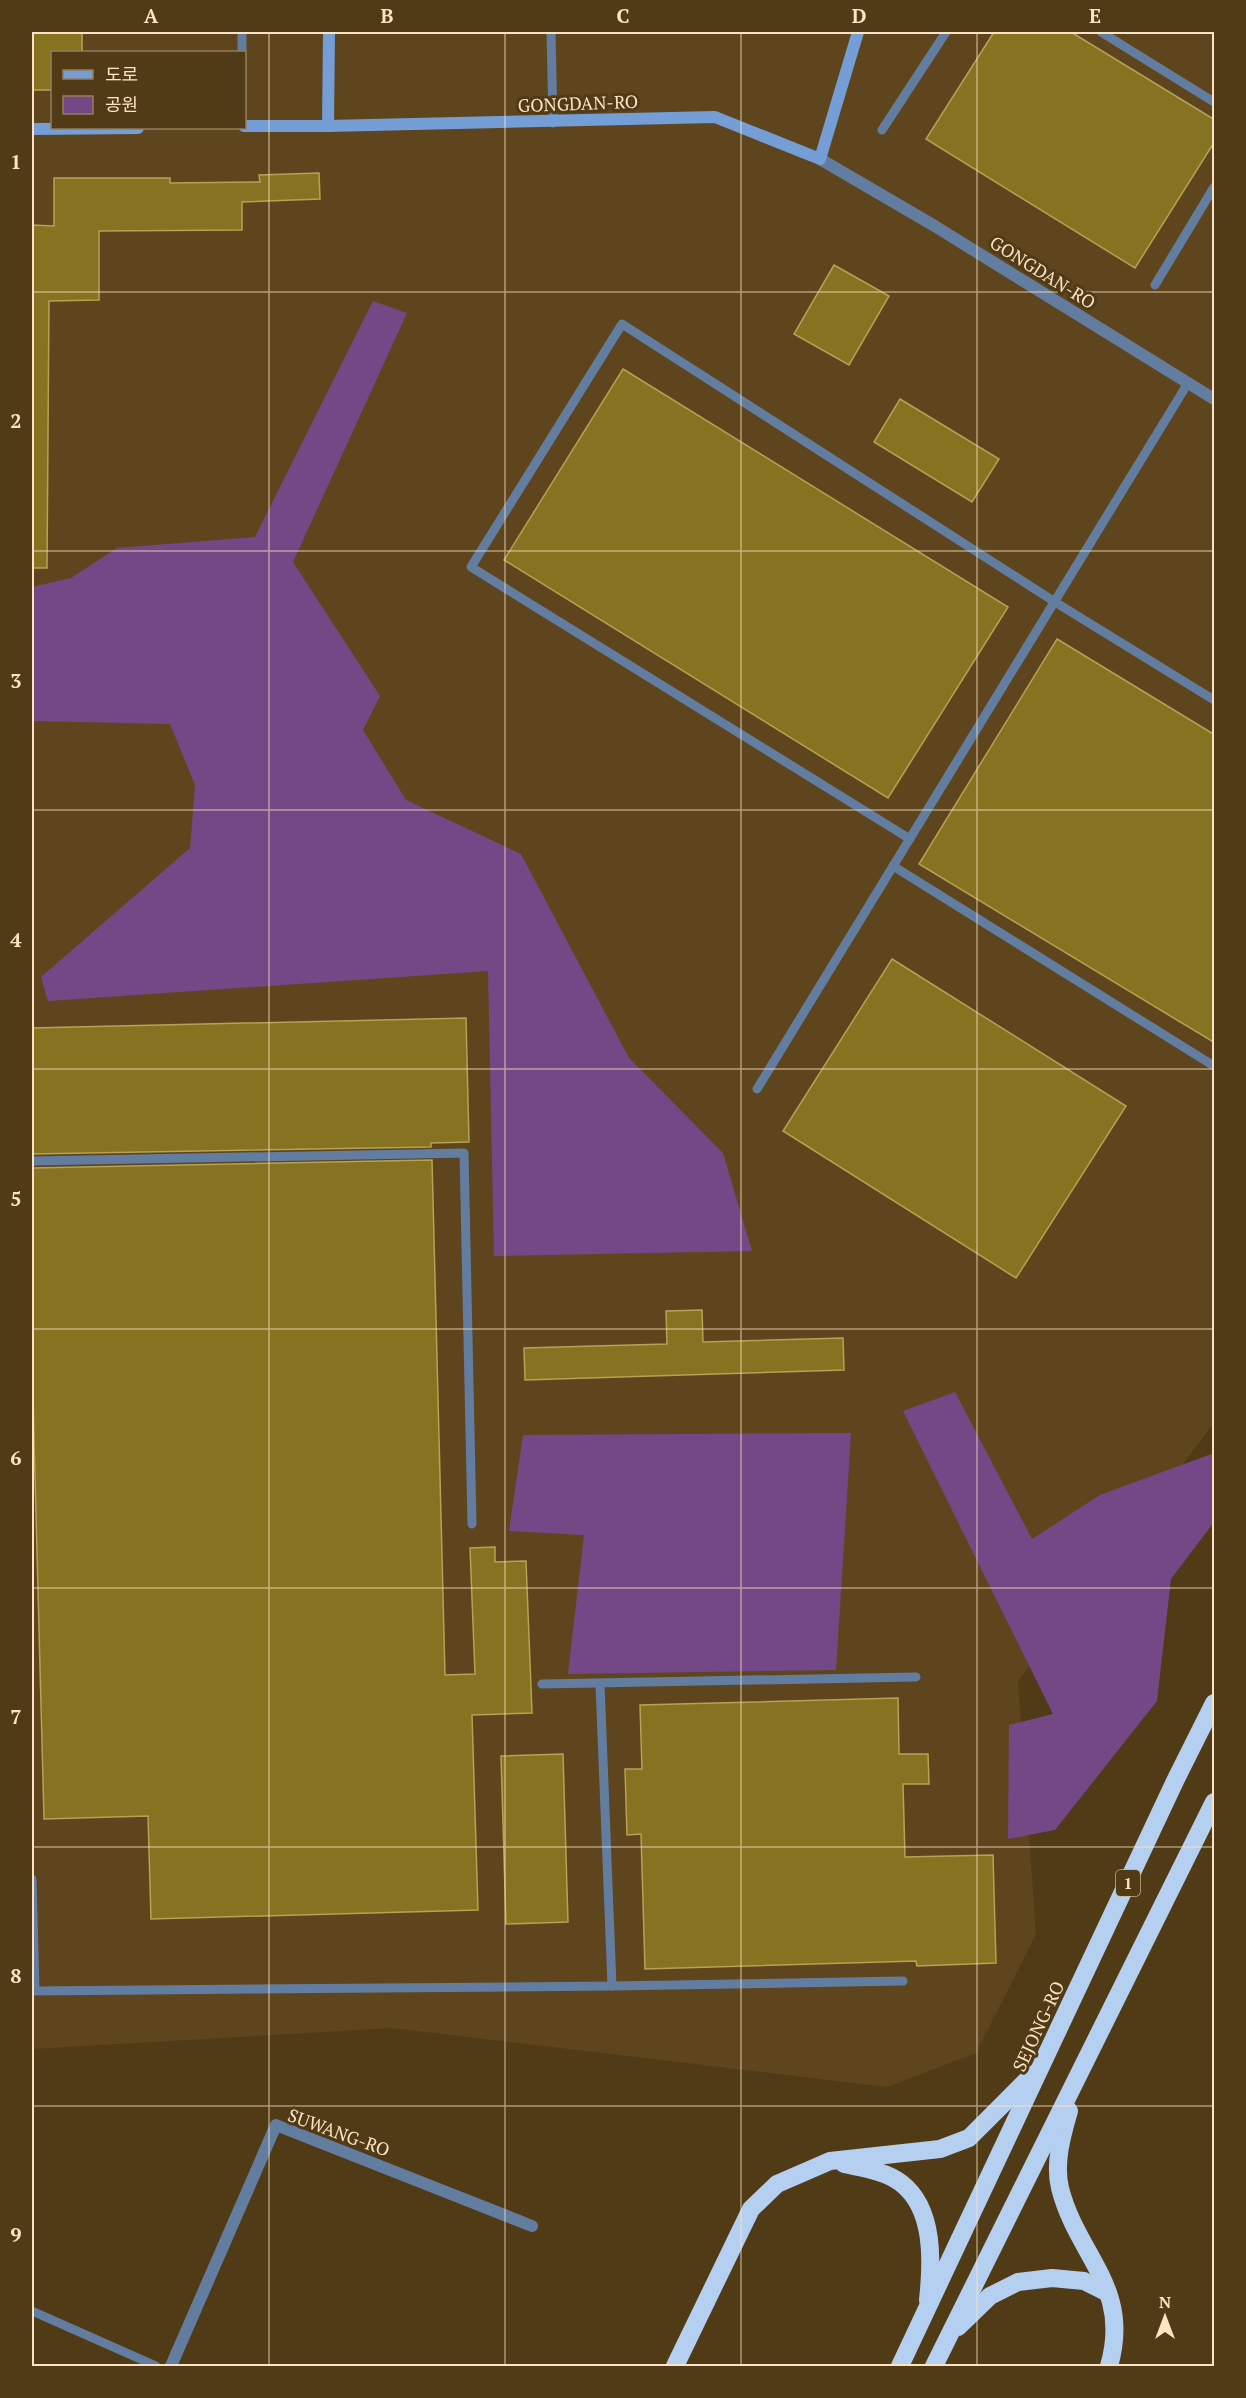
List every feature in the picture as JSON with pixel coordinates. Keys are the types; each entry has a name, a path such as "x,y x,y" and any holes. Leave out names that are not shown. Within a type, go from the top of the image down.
{"highway":[{"name":"SEJONG-RO","path":"900,2367 1176,1779 1215,1703"},
{"name":"1","path":"934,2367 1215,1802"},
{"path":"675,2367 751,2209 777,2184 830,2161 940,2150 969,2138 1043,2064"},
{"path":"1081,2068 1059,2146 1059,2186 1070,2217 1089,2250 1108,2293 1116,2325 1109,2367"},
{"path":"830,2161 874,2171 901,2183 917,2204 927,2230 932,2260 926,2315"},
{"path":"950,2334 990,2296 1018,2282 1052,2278 1084,2281 1108,2293"}],"street":[{"path":"328,126 329,32"},
{"path":"820,159 858,32"},
{"name":"GONGDAN-RO","path":"246,126 553,123 715,117 820,159 933,225 1215,399"},
{"path":"32,129 51,129"},
{"name":"SUWANG-RO","path":"171,2367 276,2125 532,2226"}],"lane":[{"path":"242,32 242,51"},
{"path":"551,32 553,123"},
{"path":"882,130 946,32"},
{"path":"1101,32 1215,102"},
{"path":"1155,285 1215,187"},
{"path":"910,839 471,567 622,324 1055,602 1215,700"},
{"path":"757,1089 1188,383"},
{"path":"893,866 1215,1066"},
{"path":"32,1161 464,1153 472,1524"},
{"path":"542,1684 916,1677"},
{"path":"600,1684 612,1986"},
{"path":"32,1879 33,1990 612,1986 903,1981"},
{"path":"32,2311 156,2367"}],"shaded area":[{"path":"32,32 1214,32 1214,1423 1018,1681 1036,1934 976,2053 887,2087 392,2028 32,2049"}],"green space":[{"path":"373,301 407,313 293,562 380,696 363,730 406,800 521,854 629,1058 723,1153 752,1251 494,1256 488,971 48,1001 41,977 190,848 195,785 170,724 32,721 32,587 71,578 117,548 255,537"},
{"path":"955,1392 1032,1539 1100,1495 1214,1453 1214,1522 1171,1579 1157,1701 1055,1830 1008,1839 1009,1725 1053,1714 903,1411"},
{"path":"851,1433 836,1670 568,1674 584,1535 509,1531 523,1435"}],"building":[{"path":"32,32 82,32 82,51 51,51 51,90 32,90"},
{"path":"994,32 1071,32 1215,120 1215,141 1135,268 926,139"},
{"path":"319,173 320,199 242,202 242,230 99,231 99,300 49,301 47,568 32,568 32,225 54,226 54,178 170,178 170,183 260,182 259,175"},
{"path":"834,265 889,296 849,365 794,334"},
{"path":"623,369 1008,607 888,798 504,560"},
{"path":"900,399 999,459 972,502 874,442"},
{"path":"1057,639 1215,735 1215,1043 919,864"},
{"path":"892,959 1126,1106 1016,1278 783,1131"},
{"path":"466,1018 469,1142 431,1143 431,1147 32,1154 32,1028"},
{"path":"432,1160 445,1675 475,1674 470,1548 495,1547 495,1562 526,1561 532,1713 472,1715 478,1910 151,1919 148,1816 44,1819 32,1362 32,1168"},
{"path":"702,1310 703,1342 843,1338 844,1370 525,1380 524,1348 667,1344 666,1311"},
{"path":"898,1698 899,1754 928,1754 929,1784 903,1784 905,1857 993,1855 996,1963 917,1966 916,1961 645,1969 641,1834 627,1835 625,1769 642,1769 640,1705"},
{"path":"563,1754 568,1922 506,1924 501,1756"}]}
